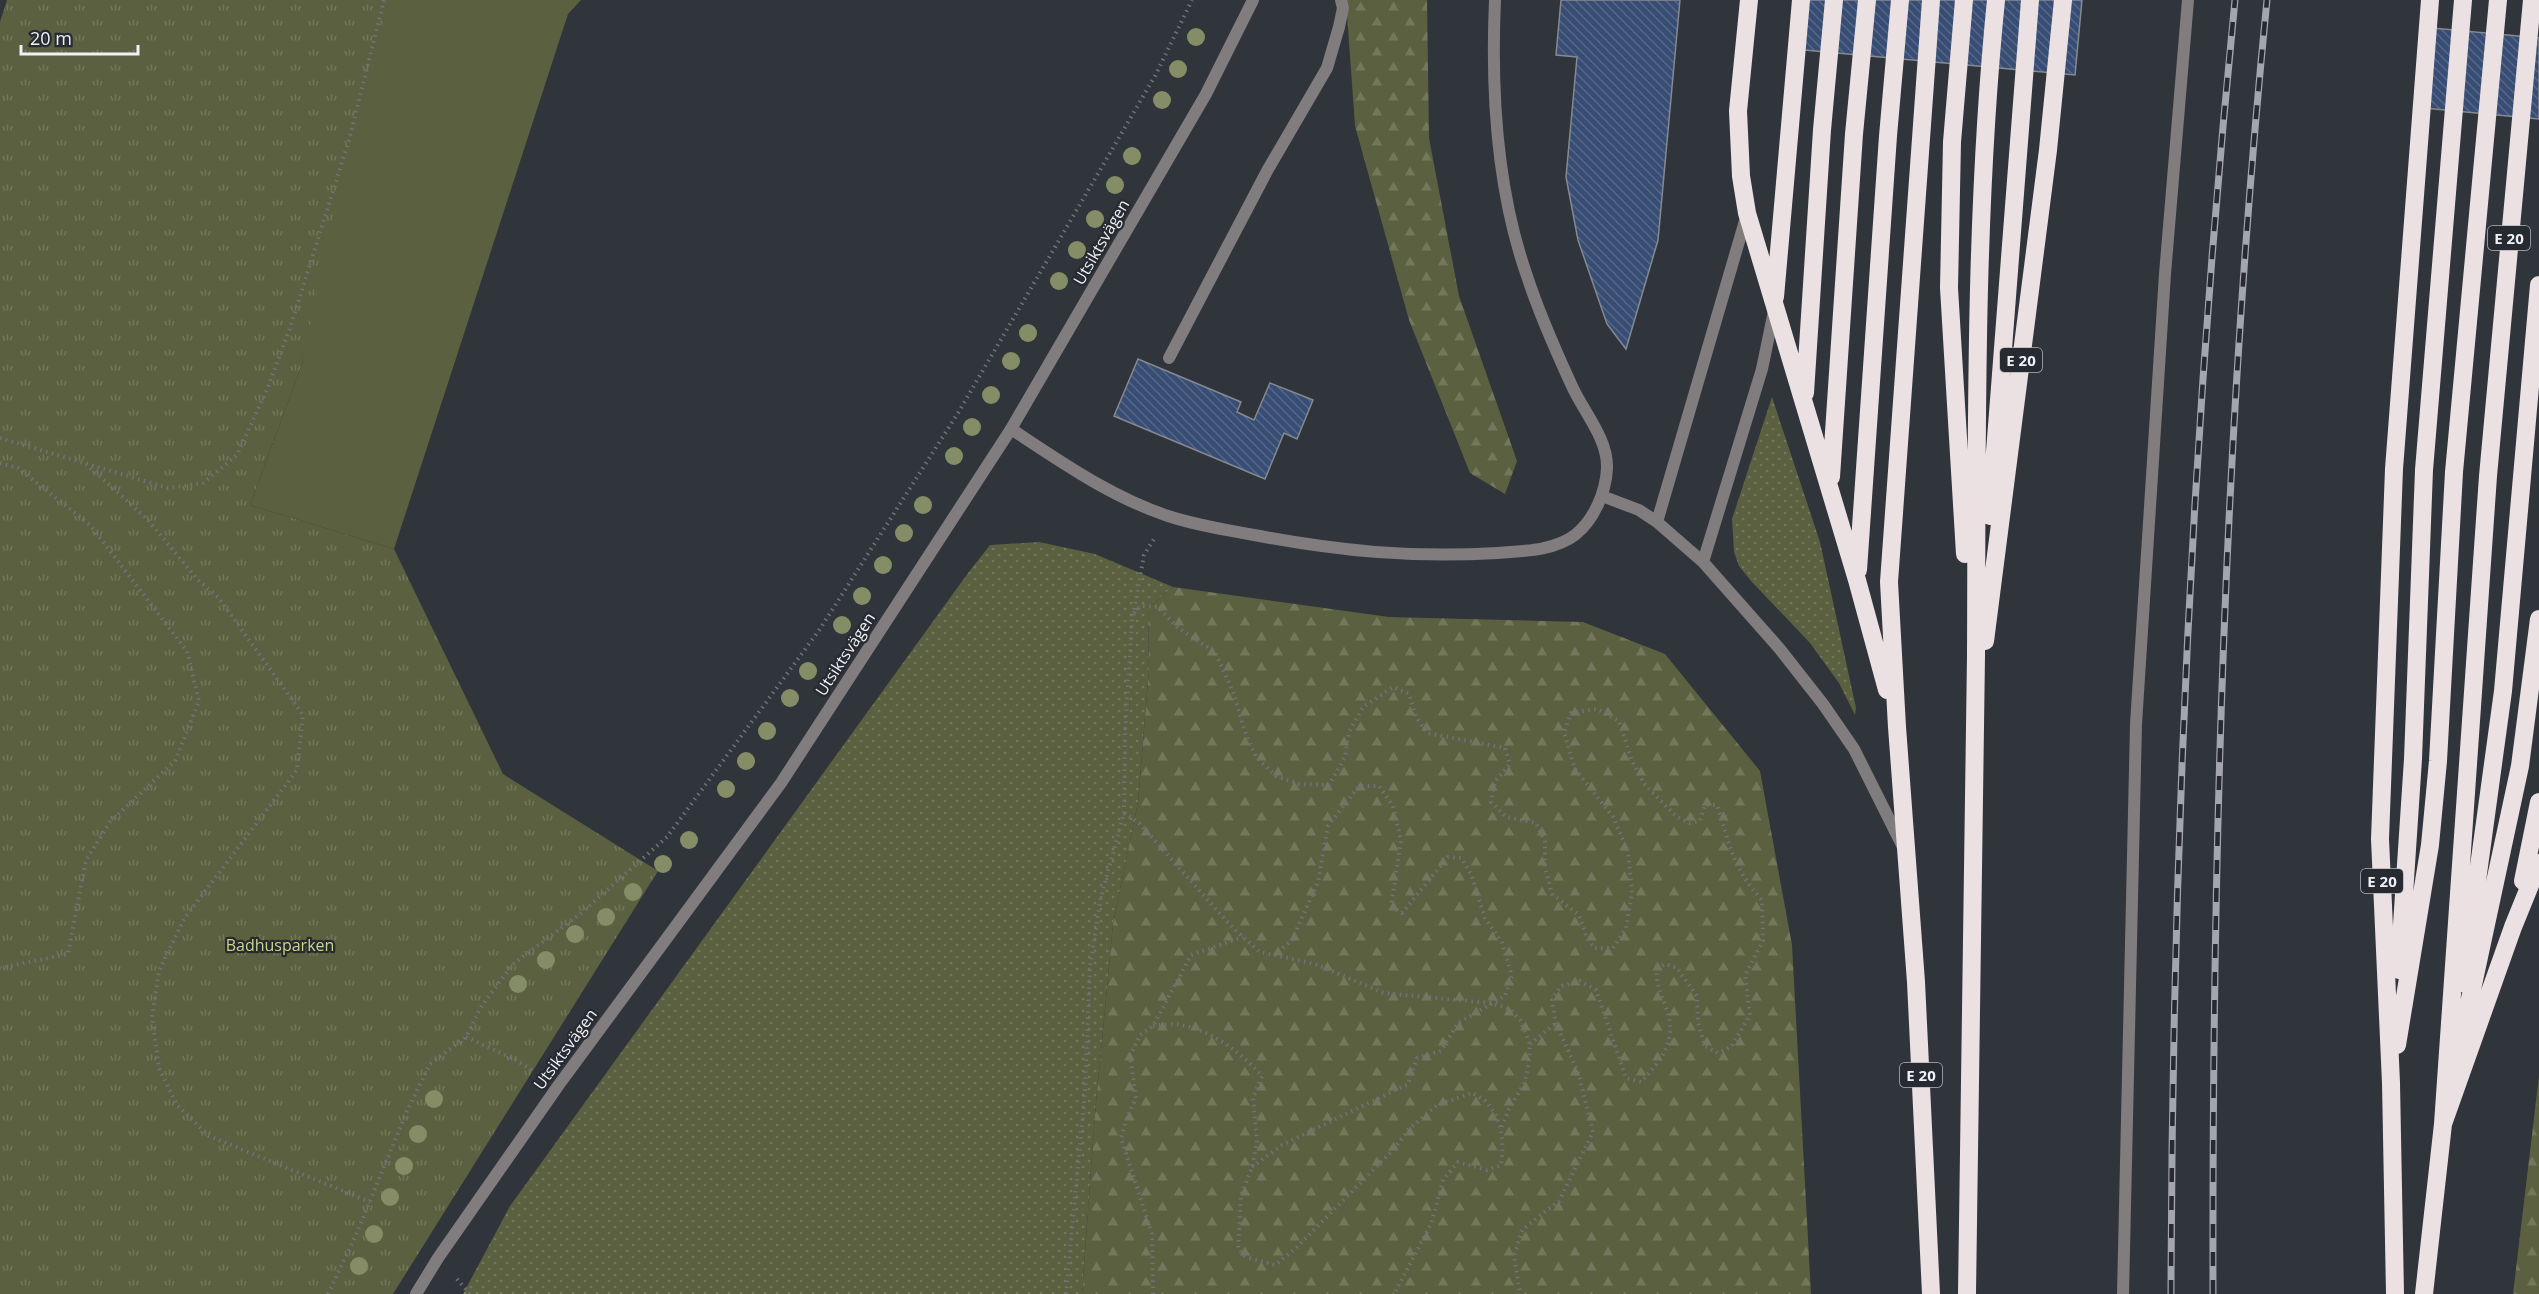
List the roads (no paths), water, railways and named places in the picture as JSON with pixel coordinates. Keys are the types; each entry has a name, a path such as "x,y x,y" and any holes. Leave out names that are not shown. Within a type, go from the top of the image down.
{"highway":[{"name":"E 20","path":"1749,0 1738,111 1741,176 1747,213 1857,580 1897,727"},
{"name":"E 20","path":"1774,307 1801,0"},
{"name":"E 20","path":"1804,404 1822,130 1834,0"},
{"name":"E 20","path":"1830,489 1854,134 1867,0"},
{"name":"E 20","path":"1857,580 1887,148 1900,0"},
{"name":"E 20","path":"1931,0 1889,582 1931,1294"},
{"name":"E 20","path":"1964,0 1952,141 1949,288 1975,720"},
{"name":"E 20","path":"1967,1294 1978,290 1983,144 1996,0"},
{"name":"E 20","path":"1975,720 2030,0"},
{"name":"E 20","path":"1975,720 2048,150 2063,0"},
{"name":"E 20","path":"2396,1294 2391,1083 2380,839 2394,469 2430,0"},
{"name":"E 20","path":"2391,1083 2413,759 2424,470 2463,0"},
{"name":"E 20","path":"2391,1083 2430,845 2438,761 2454,472 2498,0"},
{"name":"E 20","path":"2443,1124 2488,476 2532,0"},
{"name":"E 20","path":"2424,1294 2443,1124 2503,691 2539,285"},
{"name":"E 20","path":"2443,1124 2520,766 2539,619"},
{"name":"E 20","path":"2514,927 2539,802"},
{"name":"E 20","path":"2443,1124 2539,863"}],"street":[{"name":"Utsiktsvägen","path":"416,1294 438,1258 558,1086 781,783 1011,429 1206,94 1253,0"},
{"path":"1168,358 1267,171 1328,68 1340,27 1343,8 1341,0"},
{"path":"1011,429 1072,470 1116,495 1169,516 1241,533 1346,550 1402,556 1448,556 1540,549 1560,543 1575,534 1590,518 1602,496 1606,483 1607,464 1604,446 1572,387 1548,333 1526,274 1511,216 1495,106 1493,50 1495,0"},
{"path":"2123,1294 2136,724 2165,274 2188,0"},
{"path":"1658,522 1747,213"},
{"path":"1703,562 1762,369 1774,307"},
{"path":"1602,496 1639,510 1658,522 1703,562 1779,648 1830,713 1854,749 1907,857"}],"railway":[{"path":"2171,1294 2175,970 2187,646 2207,323 2235,0"},
{"path":"2213,1294 2215,970 2224,646 2240,323 2267,0"}],"park label":[{"name":"Badhusparken","path":"280,945"}]}
